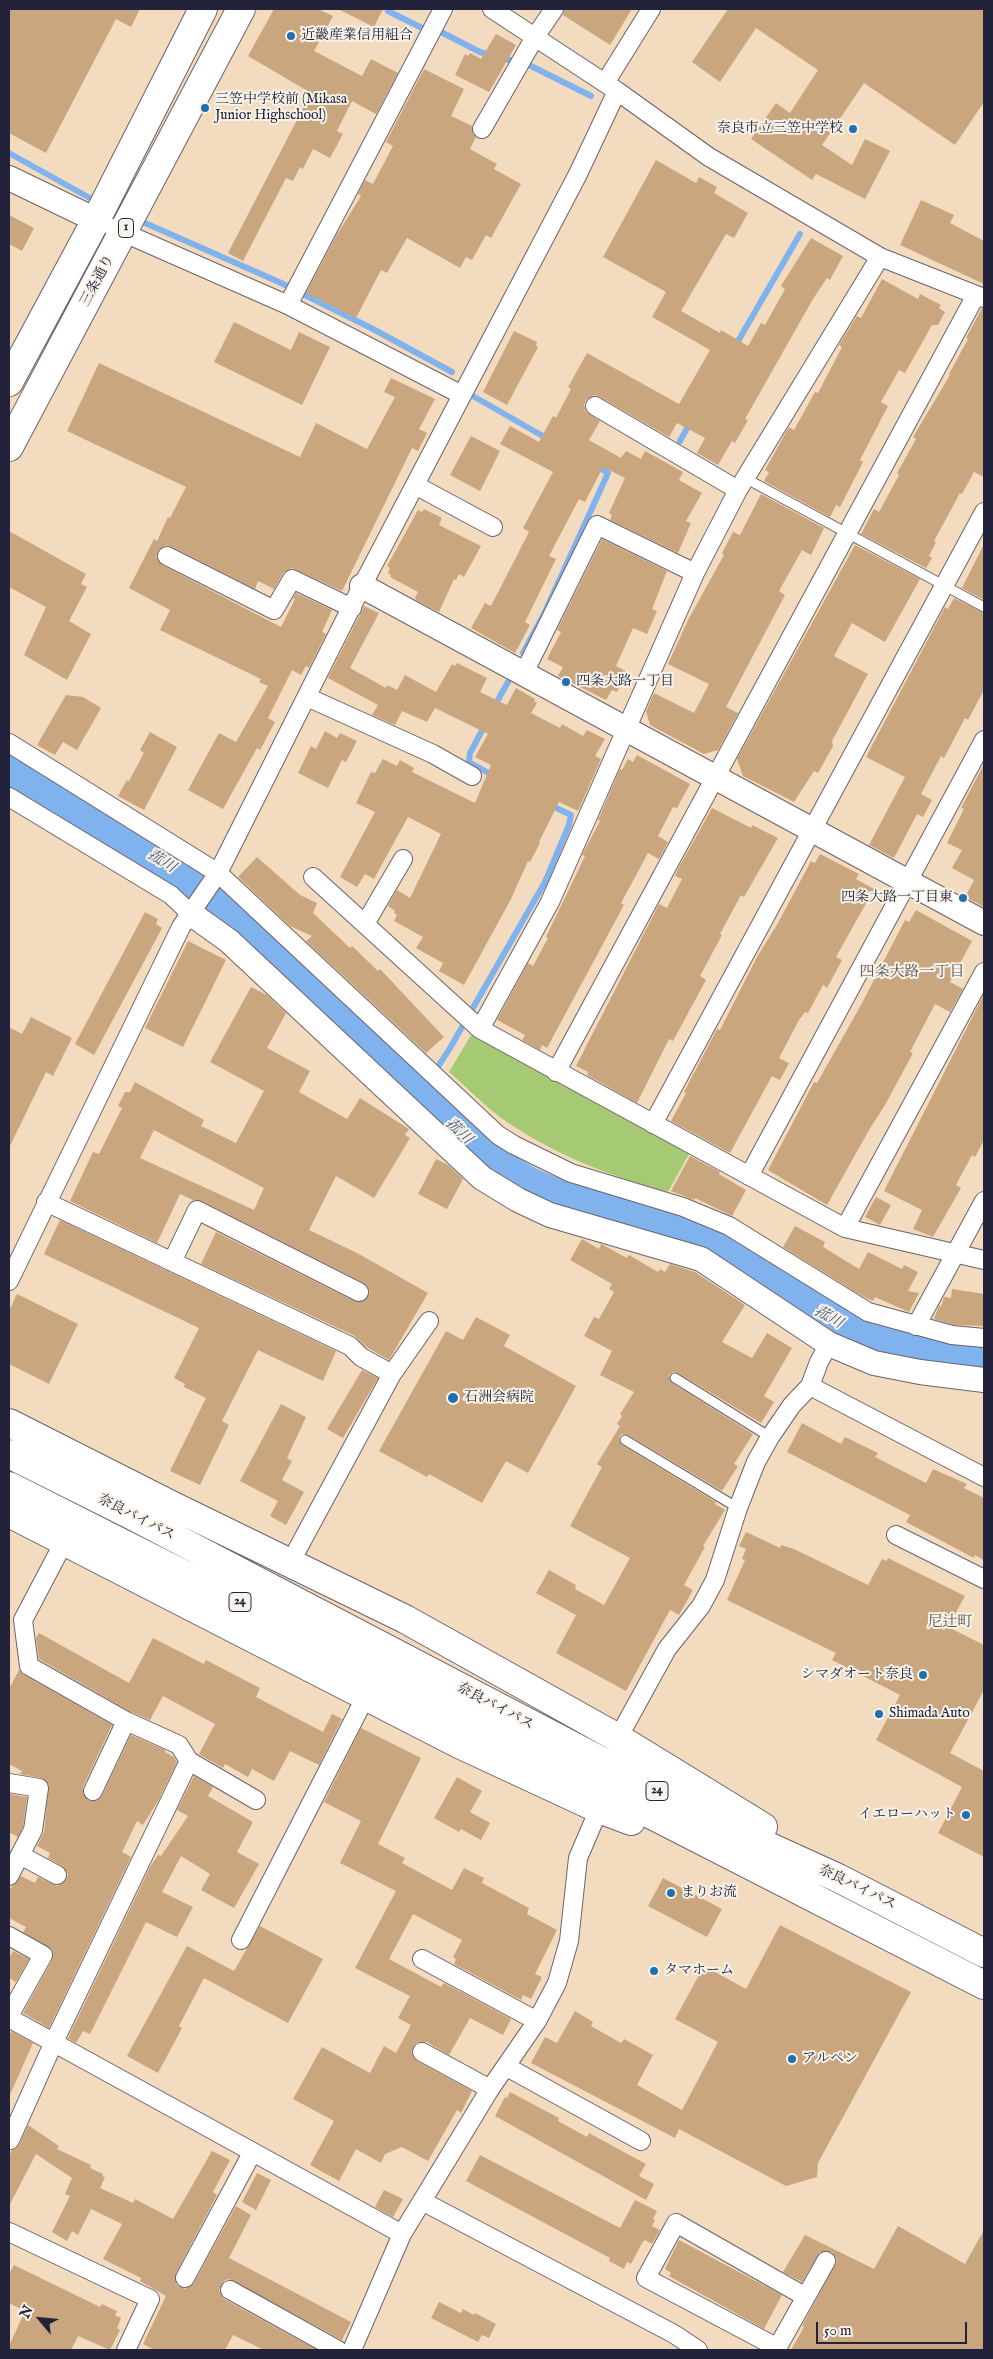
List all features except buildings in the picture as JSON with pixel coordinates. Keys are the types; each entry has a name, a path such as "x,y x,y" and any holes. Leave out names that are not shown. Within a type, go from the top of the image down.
{"main road":[{"name":"1","path":"9,382 96,220 203,9"},
{"name":"三条通り","path":"9,447 241,9"},
{"path":"9,1423 405,1618 618,1738 817,1860 838,1878"},
{"name":"奈良バイパス","path":"9,1454 140,1520 474,1708 606,1791 984,1985"},
{"name":"奈良バイパス","path":"9,1486 474,1708 838,1878 984,1953"},
{"path":"9,1513 459,1744 599,1809 746,1862"}],"street":[{"path":"288,305 443,9"},
{"path":"492,9 611,86 709,157 880,257 980,296 848,533 717,778 556,1072"},
{"path":"482,129 534,36 554,9"},
{"path":"9,1281 181,927 218,873 362,586 578,174 611,86 652,9"},
{"path":"9,178 96,220 288,305 462,395"},
{"path":"480,1029 550,902 695,572 742,484 880,257"},
{"path":"595,406 742,484"},
{"path":"415,485 493,527"},
{"path":"653,1124 984,512"},
{"path":"524,673 598,525 695,572"},
{"path":"167,556 274,610 292,579 352,608"},
{"path":"362,586 984,923"},
{"path":"307,697 433,754 472,776"},
{"path":"749,1176 984,740"},
{"path":"9,743 218,873 498,1135 514,1145 571,1173 683,1207 729,1226 868,1312 952,1335 984,1338"},
{"path":"9,797 171,895 229,941 482,1178 518,1200 550,1215 701,1259 829,1344 874,1363 920,1372 984,1380"},
{"path":"365,924 403,859"},
{"path":"313,877 480,1029 845,1228 984,1260"},
{"path":"845,1228 984,972"},
{"path":"916,1326 984,1201"},
{"path":"46,1202 350,1346 361,1357 392,1374"},
{"path":"172,1262 197,1210 359,1292"},
{"path":"290,1563 392,1374 429,1321"},
{"path":"618,1738 667,1649 701,1606 715,1580 738,1508 756,1462 770,1437 792,1405 810,1386 829,1344"},
{"path":"810,1386 984,1477"},
{"path":"896,1535 984,1579"},
{"path":"64,1542 23,1620 29,1666 126,1721 179,1745 189,1762 256,1800"},
{"path":"241,1940 366,1696"},
{"path":"93,1792 126,1721"},
{"path":"10,2140 53,2044 189,1762"},
{"path":"9,1783 38,1788 33,1830 9,1876"},
{"path":"352,2350 402,2234 490,2089 507,2067 536,2021 557,1983 569,1941 578,1858 599,1809"},
{"path":"20,1856 57,1875"},
{"path":"9,1936 43,1955 9,2017 53,2044 402,2234"},
{"path":"422,1959 536,2021"},
{"path":"422,2052 490,2089"},
{"path":"507,2067 642,2141"},
{"path":"185,2278 252,2153"},
{"path":"422,2201 674,2334 698,2350"},
{"path":"806,2298 676,2224 646,2278 777,2349 806,2298 826,2261"},
{"path":"9,2232 150,2299 126,2350"},
{"path":"230,2290 338,2350"}],"lane":[{"path":"742,484 848,533 984,607"},
{"path":"675,1378 770,1437"},
{"path":"625,1440 738,1508"}],"green space":[{"path":"471,1035 689,1154 668,1192 584,1164 526,1134 492,1111 449,1072"}],"waterway":[{"path":"388,11 420,27 441,32 480,52 529,65 591,96"},
{"path":"9,153 97,202"},
{"path":"136,219 279,282 373,329 452,372"},
{"path":"734,348 800,234"},
{"path":"473,396 548,439"},
{"path":"680,441 691,421"},
{"path":"523,653 544,614 608,473 596,466"},
{"path":"494,707 508,682"},
{"path":"485,725 470,753 469,762 494,776"},
{"name":"菰川","path":"9,767 196,881 276,947 358,1031 405,1069 423,1090 431,1107 491,1163 529,1185 564,1200 687,1231 730,1253 815,1312 868,1340 944,1359 984,1365"},
{"path":"423,1090 450,1048 545,882 569,825 571,815 550,805"}],"place":[{"name":"近畿産業信用組合","path":"291,36"},
{"name":"三笠中学校前 (Mikasa Junior Highschool)","path":"205,108"},
{"name":"奈良市立三笠中学校","path":"853,129"},
{"name":"四条大路一丁目","path":"566,682"},
{"name":"四条大路一丁目東","path":"963,898"},
{"name":"石洲会病院","path":"453,1398"},
{"name":"シマダオート奈良","path":"923,1675"},
{"name":"Shimada Auto","path":"879,1714"},
{"name":"イエローハット","path":"966,1815"},
{"name":"まりお流","path":"671,1893"},
{"name":"タマホーム","path":"654,1971"},
{"name":"アルペン","path":"792,2059"}],"district":[{"name":"四条大路一丁目","path":"912,973"},
{"name":"尼辻町","path":"950,1623"}]}
